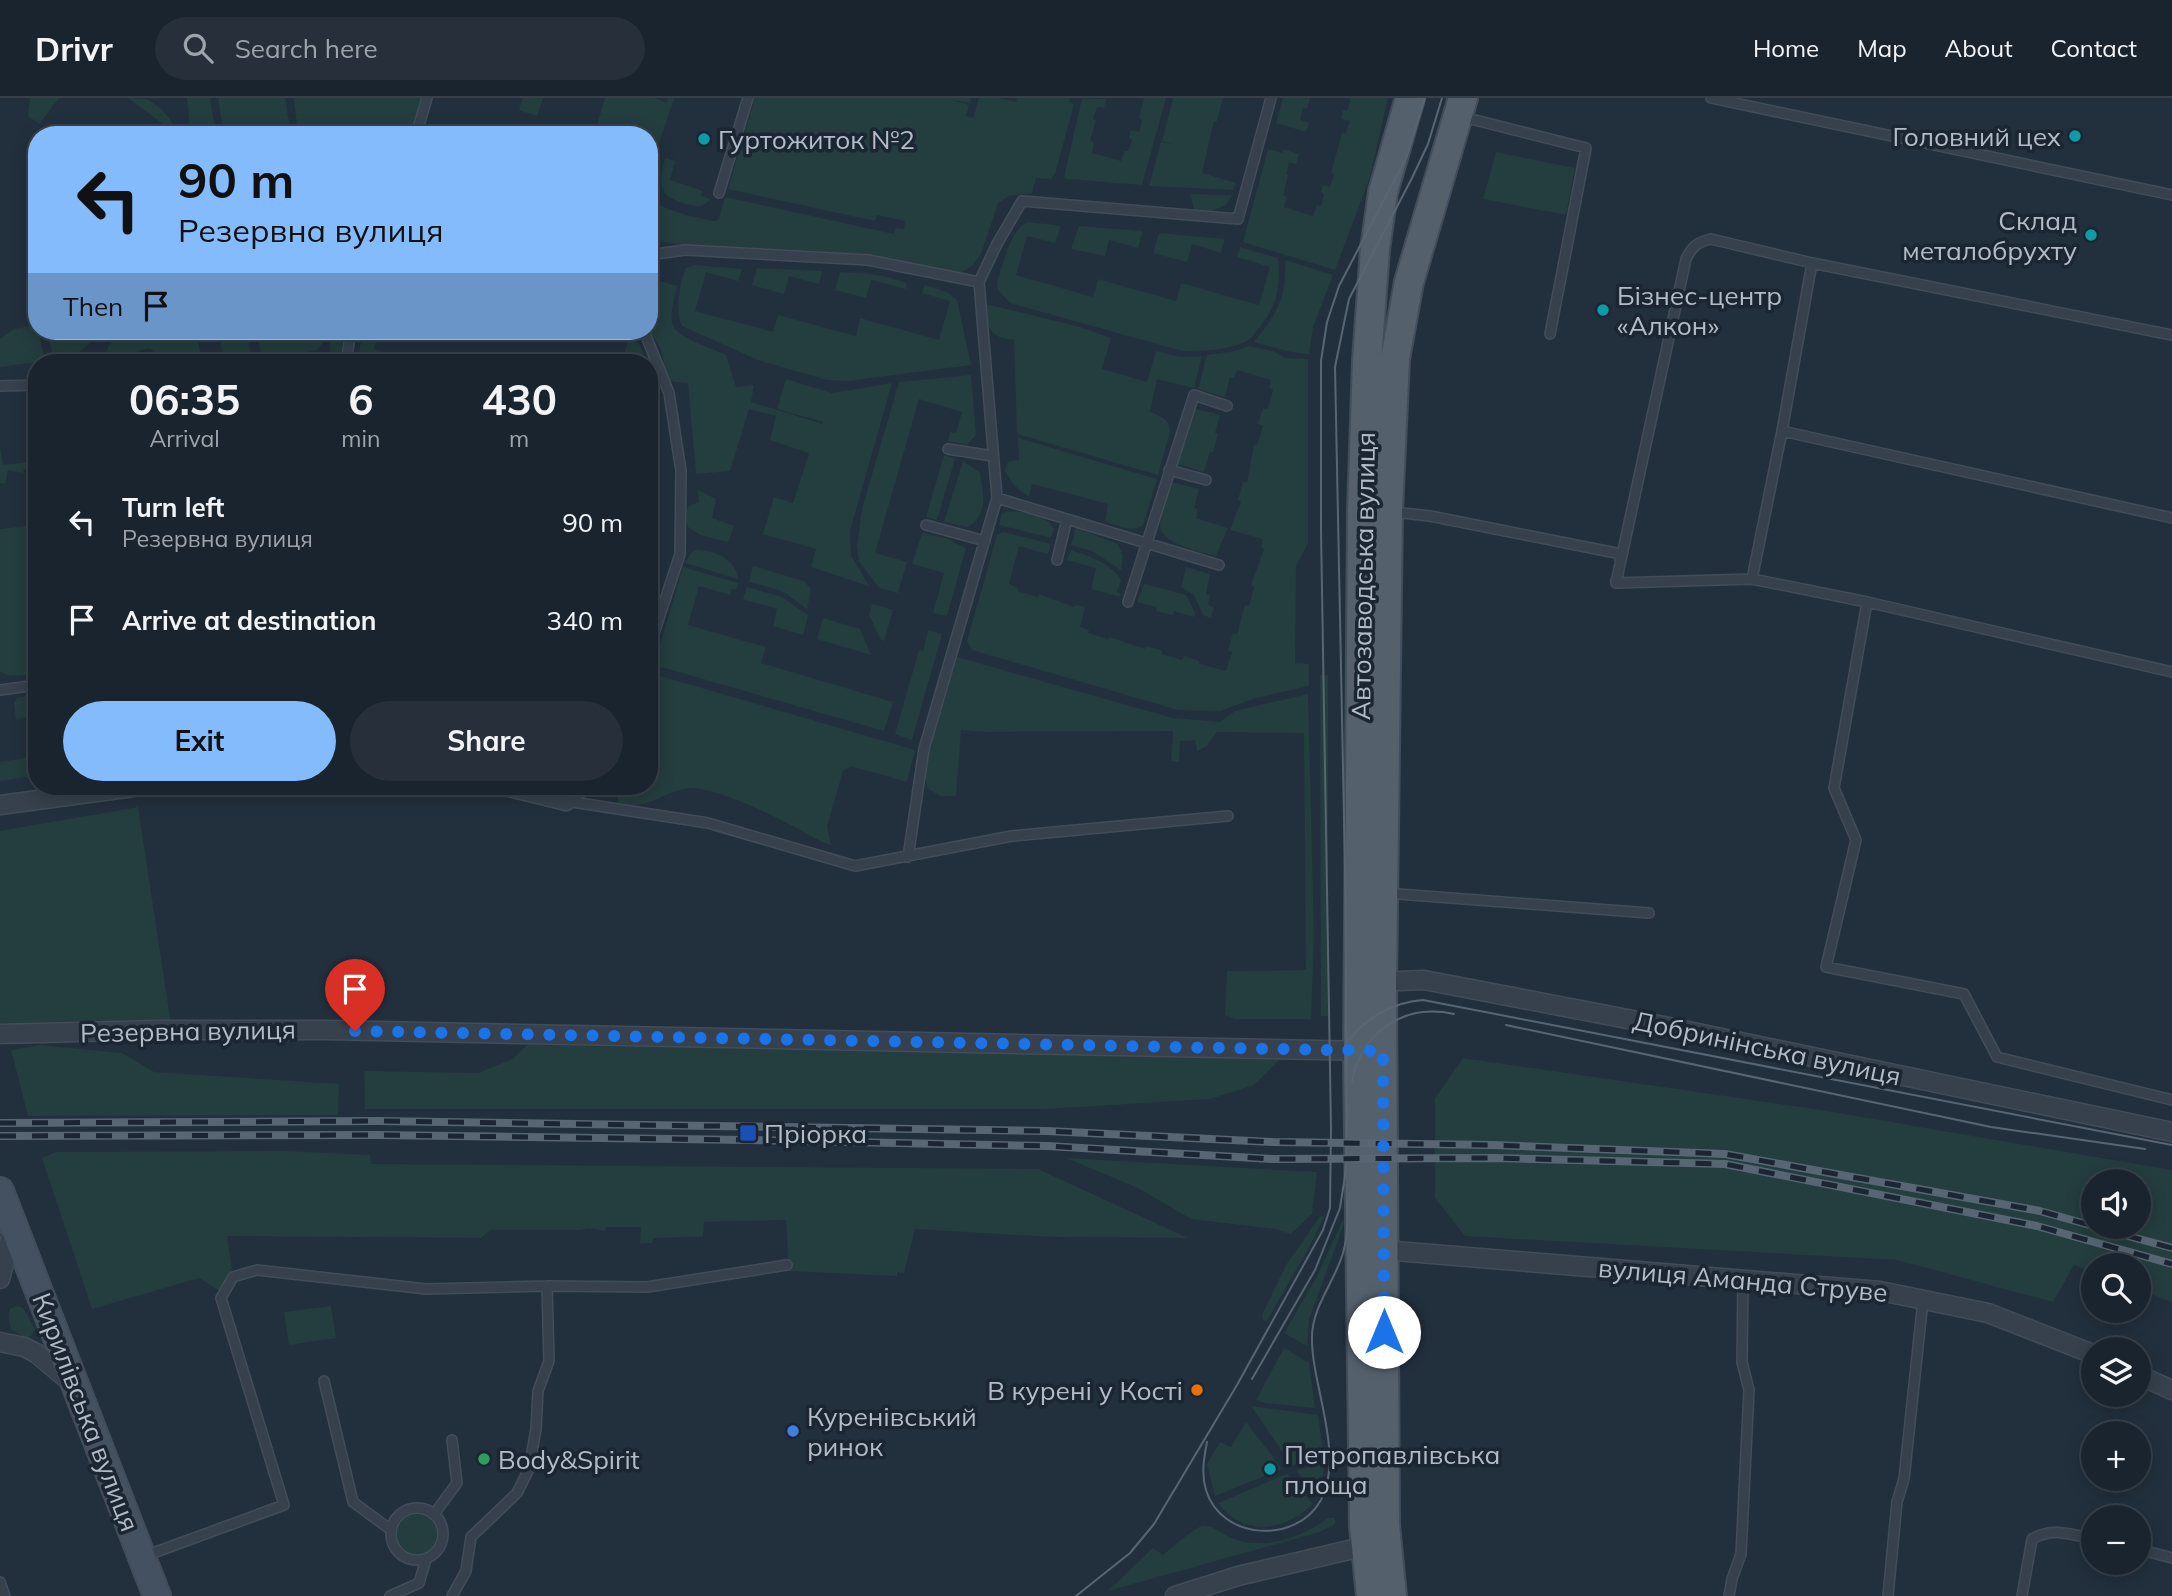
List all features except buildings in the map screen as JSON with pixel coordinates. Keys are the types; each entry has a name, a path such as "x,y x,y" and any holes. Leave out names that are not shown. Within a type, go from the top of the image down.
{"main road":[{"name":"Автозаводська вулиця","path":"1367,1053 1371,982 1362,510 1367,361 1379,213 1410,98"},
{"name":"Автозаводська вулиця","path":"1371,982 1384,893 1388,511 1398,346 1409,282 1460,107"},
{"path":"1367,1053 1383,1250 1377,1544 1370,1596"},
{"path":"1367,1053 1377,1544 1392,1596"},
{"name":"Кирилівська вулиця","path":"0,1191 157,1596"}],"street":[{"path":"0,804 70,795"},
{"path":"542,795 566,801"},
{"name":"Добринінська вулиця","path":"1371,982 1424,980 1664,1026 2172,1132"},
{"name":"Резервна вулиця","path":"0,1034 315,1030 1367,1053"},
{"path":"0,1279 13,1229"},
{"name":"вулиця Аманда Струве","path":"1383,1250 1880,1291 1988,1313 2081,1349"},
{"path":"0,1342 24,1347 36,1353 77,1388"},
{"path":"2151,1381 2172,1390"},
{"path":"1175,1596 1238,1576 1377,1544"}],"lane":[{"path":"419,126 427,98"},
{"path":"719,193 747,98"},
{"path":"908,857 924,749 997,498 979,282 997,244 1022,201 1237,219 1271,98"},
{"path":"1711,98 2172,195"},
{"path":"1460,107 1586,148 1550,334"},
{"path":"1616,583 1686,259 1691,248 1699,241 1711,239 1812,263 2172,335"},
{"path":"658,254 685,250 868,260 979,282"},
{"path":"1752,579 1783,431 1812,263"},
{"path":"658,366 669,393 681,471 680,554 658,621"},
{"path":"0,386 28,385"},
{"path":"1128,602 1195,395 1227,406"},
{"path":"1783,431 2172,518"},
{"path":"948,449 993,456"},
{"path":"1169,470 1206,480"},
{"path":"997,498 1219,565"},
{"path":"1388,511 1430,516 1621,554 1616,583"},
{"path":"1057,560 1067,519"},
{"path":"926,525 985,541"},
{"path":"1616,583 1752,579 1867,602 2172,672"},
{"path":"1867,602 1834,788 1856,841 1826,967 1964,994 1997,1057 2172,1100"},
{"path":"0,690 28,686"},
{"path":"566,801 577,795"},
{"path":"566,801 708,823 855,866 1012,836 1228,816"},
{"path":"1384,893 1649,913"},
{"path":"142,1557 284,1505 221,1298 233,1277 257,1270 426,1289 647,1287 787,1265"},
{"path":"1729,1596 1741,1554 1749,1390 1742,1362 1744,1279"},
{"path":"452,1596 466,1571 471,1537 517,1493 529,1469 536,1429 538,1391 549,1361 547,1286"},
{"path":"1888,1596 1897,1502 1904,1479 1923,1300"},
{"path":"324,1381 353,1502 391,1530"},
{"path":"434,1514 457,1483 452,1440"},
{"path":"417,1508 434,1514 440,1521 444,1539 435,1555 426,1559 408,1559 400,1555 391,1539 391,1530 400,1514 417,1508"},
{"path":"2022,1596 2032,1539 2044,1532 2081,1537"},
{"path":"2151,1552 2172,1558"},
{"path":"390,1596 419,1583 426,1559"},
{"path":"0,1582 5,1596"}],"green space":[{"path":"30,98 59,98 39,124 28,116"},
{"path":"128,98 146,99 156,105 174,126 166,126"},
{"path":"187,98 210,98 215,126 190,126"},
{"path":"218,98 285,98 290,126 223,126"},
{"path":"294,98 422,98 414,126 297,126"},
{"path":"523,98 543,98 537,116 519,110"},
{"path":"605,98 654,98 667,103 668,98 674,98 658,150 658,126 597,126"},
{"path":"755,98 971,98 970,103 952,100 969,105 966,116 973,118 979,98 999,98 1016,102 1017,98 1070,98 1069,102 1074,104 1055,174 1051,179 1036,178 1032,193 1009,196 998,203 981,254 972,266 960,273 873,255 695,248 658,240 658,203 672,210 715,221 719,219 725,197 894,234 896,228 904,229 905,221 877,215 875,221 728,189"},
{"path":"1082,98 1106,99 1104,108 1097,107 1093,119 1096,120 1090,141 1094,142 1092,153 1121,161 1132,140 1129,138 1131,130 1139,132 1144,98 1166,98 1142,185 1064,177"},
{"path":"1173,98 1223,98 1217,121 1214,121 1202,173 1236,183 1233,190 1149,186 1161,142 1172,144 1162,141"},
{"path":"1283,98 1310,98 1307,109 1303,108 1300,120 1309,123 1306,132 1276,123"},
{"path":"1348,98 1388,98 1370,177 1335,270 1243,242 1268,149 1282,153 1283,149 1299,154 1296,164 1289,162 1283,195 1287,197 1284,207 1313,216 1317,205 1321,206 1323,185 1330,187 1342,133 1346,133 1350,121 1341,119 1343,110 1347,111 1351,99"},
{"path":"1496,152 1575,168 1566,215 1483,199"},
{"path":"665,158 675,161 670,180 703,191 701,196 710,199 706,203 692,206 666,195 661,179"},
{"path":"1190,194 1232,195 1226,205 1207,213 1194,209"},
{"path":"1029,222 1061,226 1055,243 1027,236 1016,275 1093,297 1098,279 1176,301 1181,283 1259,305 1270,267 1237,257 1240,247 1278,258 1276,296 1270,313 1248,340 1223,349 1198,351 1182,351 1010,303 998,290 997,282 1013,238 1023,225"},
{"path":"1079,226 1143,231 1138,248 1109,240 1105,256 1071,249"},
{"path":"1159,233 1225,239 1221,253 1192,244 1187,262 1153,253"},
{"path":"1285,260 1333,275 1313,327 1309,354 1254,342 1279,304 1284,284"},
{"path":"695,265 742,269 738,281 706,272 695,311 773,332 778,315 856,336 860,318 939,340 950,301 922,293 925,285 947,292 957,300 971,365 848,381 827,380 758,360 682,326 678,305 681,281 686,268"},
{"path":"757,268 822,271 819,284 789,276 784,294 752,285"},
{"path":"840,272 890,278 906,283 906,289 871,280 866,298 835,290"},
{"path":"658,281 677,286 672,316 676,330 688,339 726,355 736,387 754,385 751,402 823,424 777,409 786,379 832,393 892,383 850,531 851,555 869,586 811,567 816,549 763,534 774,497 793,503 809,453 770,440 776,416 749,409 730,471 696,474 688,383 666,381 662,351 655,340 658,340"},
{"path":"986,304 1080,327 1111,338 1102,369 1147,382 1156,351 1181,357 1202,356 1194,388 1157,379 1150,412 1161,417 1170,427 1158,475 1017,434 1014,340 1000,337 991,330"},
{"path":"28,327 28,340 40,340 43,354 28,354 28,363 0,367 0,339 14,329"},
{"path":"50,340 93,340 77,354 53,354"},
{"path":"198,340 201,354 155,354 150,348 139,351 138,354 106,354 113,341"},
{"path":"220,340 248,340 251,354 222,354"},
{"path":"259,340 325,340 318,350 296,354 261,354"},
{"path":"330,340 343,340 341,354 331,354"},
{"path":"361,340 376,340 374,349 392,354 359,354"},
{"path":"628,340 636,340 643,354 624,354"},
{"path":"1249,346 1273,351 1285,358 1308,359 1308,543 1296,566 1295,663 1309,664 1309,686 1256,698 1220,711 1178,710 972,650 967,641 997,535 1003,532 1051,544 1048,554 1019,546 1009,584 1018,588 1017,591 1038,597 1039,594 1074,607 1085,607 1080,627 1089,630 1088,633 1145,649 1146,646 1162,650 1162,654 1182,660 1184,656 1199,661 1199,664 1226,671 1232,652 1228,650 1233,633 1237,634 1245,605 1249,606 1254,587 1251,585 1264,549 1261,548 1263,539 1230,530 1241,501 1238,500 1243,482 1247,482 1254,445 1257,445 1263,426 1258,424 1263,408 1268,409 1273,390 1269,388 1271,380 1237,370 1234,378 1230,377 1225,397 1198,389 1207,355"},
{"path":"971,375 976,435 967,445 948,441 950,432 956,433 962,412 919,399 875,553 907,562 898,593 879,588 859,561 857,545 862,509 899,382"},
{"path":"1193,408 1220,415 1213,452 1210,452 1204,472 1177,464"},
{"path":"1018,438 1157,479 1143,525 1129,529 1105,521 1108,504 1032,484 1029,496 1021,491 1005,471 1008,462 1019,460"},
{"path":"0,448 3,465 28,462 28,470 24,469 23,473 8,470 5,484 0,483"},
{"path":"944,455 955,459 937,520 926,517"},
{"path":"963,461 980,473 983,496 982,510 975,522 968,527 944,522"},
{"path":"1171,482 1199,489 1194,508 1198,509 1196,518 1228,528 1216,556 1174,542 1162,532 1161,516"},
{"path":"698,490 716,499 712,518 734,526 728,542 700,535 688,527 684,514 689,506 699,502"},
{"path":"1007,511 1034,514 1045,520 1054,529 1051,538 999,525 1002,513"},
{"path":"28,526 28,675 11,676 0,672 0,529"},
{"path":"1076,528 1118,544 1123,556 1121,570 1092,551 1071,545"},
{"path":"922,533 945,538 966,548 947,616 933,613 944,573 912,564"},
{"path":"696,550 717,554 729,561 738,579 685,563"},
{"path":"1071,550 1111,569 1121,580 1117,592 1121,594 1120,597 1091,589 1096,568 1067,560"},
{"path":"753,566 804,581 811,589 807,609 782,591 749,582"},
{"path":"683,567 738,583 736,590 731,589 730,595 699,586 688,625 766,647 761,663 893,702 884,731 658,666 658,651"},
{"path":"1186,567 1210,574 1206,594 1210,595 1208,605 1214,607 1211,618 1203,615 1194,595 1181,587"},
{"path":"1144,584 1186,595 1195,613 1194,617 1174,611 1172,615 1156,611 1157,607 1137,602"},
{"path":"747,587 782,597 808,615 803,635 773,626 777,609 743,599"},
{"path":"872,604 893,610 884,641 869,615"},
{"path":"823,618 860,629 871,655 817,639"},
{"path":"928,630 942,634 912,740 895,734 919,650 923,651"},
{"path":"957,657 1173,718 1220,722 1235,711 1308,694 1314,937 1311,1019 1235,1019 1225,1015 1227,971 1306,970 1304,733 1217,732 1207,746 1197,751 1195,740 1180,741 1179,762 1171,761 1173,731 961,730 956,796 940,796 927,788 924,770"},
{"path":"658,675 915,750 907,782 851,766 843,771 827,826 831,845 745,803 701,789 679,790 638,805 618,802 618,795 658,795"},
{"path":"1320,675 1328,675 1328,1016 1321,1016"},
{"path":"28,696 28,717 16,719 14,704 17,698"},
{"path":"28,757 28,776 0,781 0,762"},
{"path":"138,807 171,1024 0,1026 0,831"},
{"path":"40,1045 122,1053 154,1072 339,1084 338,1115 28,1116 11,1050"},
{"path":"527,1045 1282,1057 1254,1085 1210,1099 1046,1109 365,1109 364,1071 478,1073 513,1059"},
{"path":"1463,1058 1821,1110 2172,1170 2172,1302 2151,1294 2151,1253 2081,1253 2081,1268 2074,1265 2053,1302 1897,1260 1465,1236 1435,1198 1435,1098"},
{"path":"285,1151 370,1155 371,1164 1038,1169 1188,1238 1053,1237 915,1229 904,1273 897,1272 897,1276 789,1271 786,1220 704,1222 703,1237 654,1238 652,1243 640,1244 641,1227 606,1227 605,1231 588,1228 490,1230 481,1238 227,1236 232,1269 220,1291 199,1278 92,1309 42,1158 56,1152"},
{"path":"1066,1158 1317,1172 1312,1214 1291,1234 1275,1229 1191,1219 1138,1188"},
{"path":"1321,1215 1324,1217 1311,1244 1267,1321 1263,1320 1262,1315 1286,1265"},
{"path":"1343,1220 1345,1221 1309,1319 1307,1346 1284,1333 1317,1276"},
{"path":"17,1306 23,1308 35,1329 31,1336 25,1338 11,1329 10,1309"},
{"path":"331,1306 336,1338 289,1345 284,1312"},
{"path":"1284,1348 1309,1363 1315,1408 1256,1400"},
{"path":"1251,1406 1318,1415 1323,1450 1292,1466"},
{"path":"1246,1422 1282,1469 1215,1496 1207,1464 1220,1442 1231,1447"},
{"path":"1324,1463 1322,1486 1317,1496 1296,1470"},
{"path":"1287,1474 1313,1504 1290,1520 1277,1525 1252,1526 1228,1514 1218,1503"},
{"path":"418,1513 433,1519 439,1534 433,1549 418,1555 403,1549 397,1534 403,1519"},
{"path":"1328,1518 1335,1518 1335,1524 1320,1532 1108,1591 1153,1548 1163,1555 1202,1526 1212,1527 1240,1541 1267,1543 1293,1537"}],"tram line":[{"path":"1076,1596 1130,1553 1154,1524 1237,1385 1323,1230 1330,1208 1321,361 1327,322 1339,286 1407,156 1425,98"},
{"path":"1252,1379 1315,1270 1340,1208 1345,1176 1345,868 1335,367 1349,299 1428,144 1442,98"},
{"path":"1345,1046 1360,1028 1378,1014 1400,1004 1423,1000 2172,1145"},
{"path":"1352,1082 1365,1049 1388,1025 1402,1017 1418,1013 1454,1014"},
{"path":"1506,1025 1991,1127 2145,1149"},
{"path":"1207,1442 1203,1472 1206,1490 1214,1507 1227,1519 1242,1527 1260,1531 1278,1530 1309,1515 1321,1500 1330,1461 1312,1337 1316,1315 1343,1253 1347,1200"}],"railway":[{"path":"0,1123 377,1121 1047,1131 1273,1142 1493,1145 1725,1154 2040,1211 2081,1223"},
{"path":"0,1136 377,1135 747,1140 1047,1146 1272,1159 1494,1158 1725,1164 2037,1226 2172,1264"},
{"path":"2139,1239 2172,1248"}],"place":[{"name":"Головний цех","path":"2075,136"},
{"name":"Гуртожиток №2","path":"704,139"},
{"name":"Склад металобрухту","path":"2091,235"},
{"name":"Бізнес-центр «Алкон»","path":"1603,310"},
{"name":"Пріорка","path":"748,1133"},
{"name":"В курені у Кості","path":"1197,1390"},
{"name":"Куренівський ринок","path":"793,1431"},
{"name":"Body&Spirit","path":"484,1459"},
{"name":"Петропавлівська площа","path":"1270,1469"}],"route":[{"path":"355,1031 1383,1051 1384,1332"}]}
